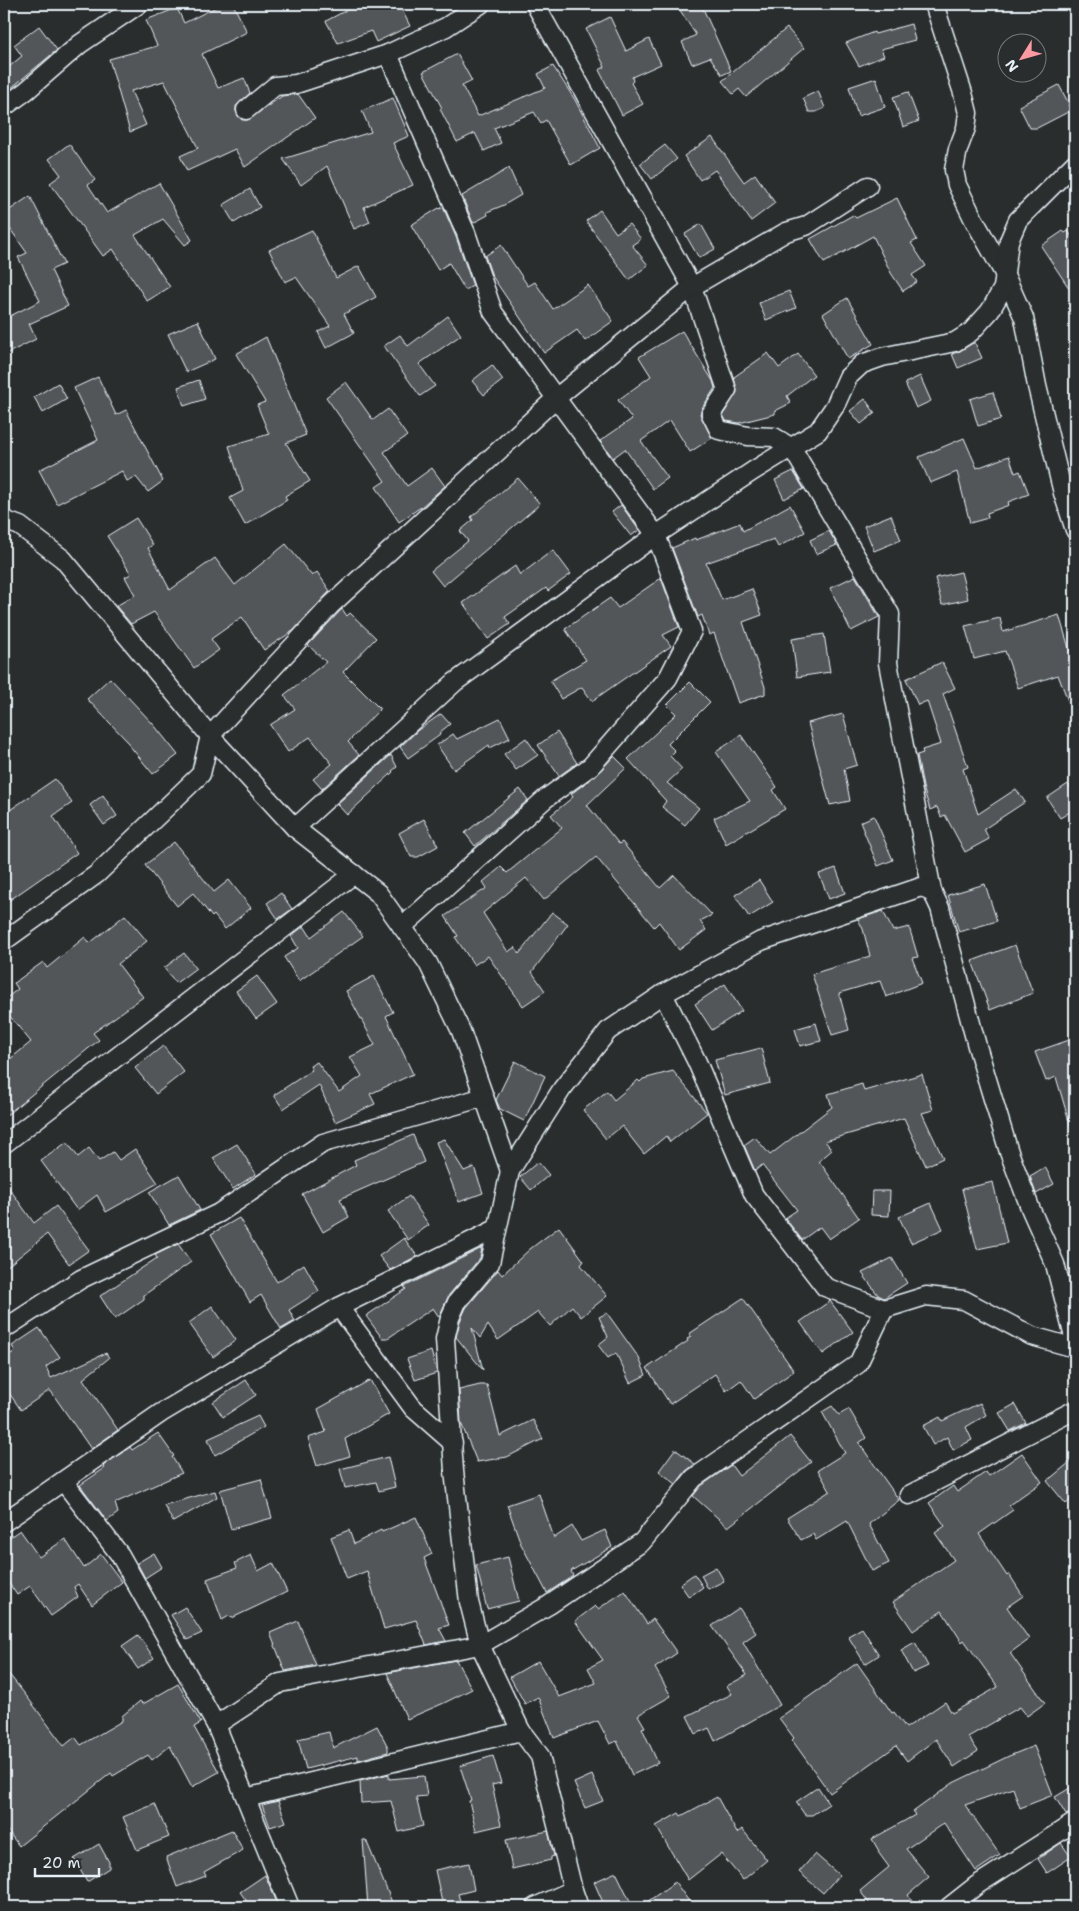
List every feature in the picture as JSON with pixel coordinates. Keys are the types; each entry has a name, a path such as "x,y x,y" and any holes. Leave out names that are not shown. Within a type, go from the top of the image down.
{"street":[{"path":"4,107 26,91 80,44 139,4"},
{"path":"246,110 275,86 296,84 388,54 446,27 482,4"},
{"path":"535,4 692,286 727,390 711,414 719,430 748,436 774,437 792,448 890,614 888,663 932,891 940,908 977,1046 1009,1152 1031,1210 1055,1264 1075,1341"},
{"path":"934,4 968,113 966,128 958,149 954,170 957,185 1005,275 1024,318 1037,386 1054,458 1075,530"},
{"path":"388,54 466,233 493,312 656,535 692,631 668,678 591,766 545,799 402,927"},
{"path":"295,828 455,682 656,535 818,431 835,406 848,377 862,364 882,357 955,342 971,332 990,311 1003,288 1009,241 1018,220 1075,163"},
{"path":"4,941 97,874 201,774 210,736 331,605 556,398 692,286 786,232 806,226 868,186"},
{"path":"4,520 20,526 63,560 210,736 295,828 378,893 428,963 461,1031 510,1171"},
{"path":"4,1144 354,874"},
{"path":"579,1907 573,1890 540,1756 521,1731 480,1645 469,1602 454,1471 445,1339 450,1318 457,1302 490,1263 510,1171 562,1089 608,1031 663,994 761,941 921,887 932,891"},
{"path":"663,994 697,1062 754,1195 825,1287 884,1310 926,1296 964,1300 1032,1336 1075,1348"},
{"path":"4,1329 82,1279 219,1213 323,1143 484,1097"},
{"path":"4,1522 161,1413 339,1307 496,1229"},
{"path":"339,1307 413,1408 453,1443"},
{"path":"216,1725 280,1684 480,1645 550,1605 642,1542 694,1478 858,1364 884,1310"},
{"path":"909,1495 1075,1410"},
{"path":"64,1482 120,1555 216,1725 290,1907"},
{"path":"246,1798 521,1731"},
{"path":"949,1907 977,1885 1075,1822"},
{"path":"535,1907 573,1890"}],"building":[{"path":"222,4 233,4 247,32 202,54 218,88 244,78 250,93 236,106 238,116 242,120 248,120 282,96 298,94 315,118 245,167 235,149 187,171 180,156 198,148 164,81 131,91 146,125 130,132 109,59 157,46 146,20 177,8 184,23"},
{"path":"358,4 399,4 410,26 376,42 371,31 338,43 326,21"},
{"path":"676,4 701,4 731,71 722,75 710,57 692,64 682,42 696,35"},
{"path":"610,17 626,51 649,39 661,64 632,77 633,81 631,83 643,104 622,115 599,70 605,67 586,29"},
{"path":"911,24 915,40 881,49 884,56 859,66 846,43 874,32 875,34"},
{"path":"39,26 57,50 4,94 4,71 22,56 14,45"},
{"path":"787,28 804,48 746,97 739,89 733,94 722,81"},
{"path":"457,54 472,81 462,86 478,116 545,88 538,74 553,66 575,100 600,148 571,165 546,120 541,123 534,112 494,128 501,143 484,151 475,133 457,142 423,72"},
{"path":"876,78 885,107 858,116 849,87"},
{"path":"1059,85 1072,110 1037,128 1030,128 1019,106"},
{"path":"818,91 825,108 816,112 809,112 803,98"},
{"path":"908,92 919,121 903,127 893,97"},
{"path":"393,98 409,136 393,143 413,185 364,207 370,222 354,229 327,166 301,185 283,159 371,132 362,111"},
{"path":"712,137 744,182 755,174 775,203 751,221 715,170 700,180 684,156"},
{"path":"69,144 95,180 88,185 107,213 159,183 192,240 185,245 163,219 135,235 170,287 147,301 113,249 103,256 50,183 61,175 49,159"},
{"path":"665,145 677,159 652,179 640,164"},
{"path":"509,168 521,195 487,212 488,215 473,223 462,196"},
{"path":"250,189 260,207 234,223 223,205"},
{"path":"30,196 64,264 51,270 68,306 29,324 36,339 4,355 4,319 40,301 18,257 27,253 4,220 4,214"},
{"path":"897,198 917,240 911,243 926,266 912,275 917,282 903,291 891,273 873,236 824,263 810,239 853,215 856,218"},
{"path":"443,207 456,237 473,286 465,290 449,263 438,270 411,225"},
{"path":"600,210 616,233 629,224 641,239 632,245 648,265 629,280 586,221"},
{"path":"701,224 715,249 699,258 685,234"},
{"path":"312,230 336,278 359,266 376,297 344,314 354,333 326,348 318,332 330,326 296,277 285,282 269,250"},
{"path":"1063,231 1065,233 1068,231 1075,241 1075,297 1041,246"},
{"path":"501,245 528,286 535,282 553,309 588,285 613,321 585,341 577,330 544,353 492,276 485,256"},
{"path":"789,291 796,308 766,320 759,303"},
{"path":"847,298 873,344 848,359 823,314"},
{"path":"448,316 461,335 419,364 435,386 420,396 384,346 400,335 408,346"},
{"path":"198,321 215,359 186,372 168,334"},
{"path":"682,331 713,381 715,388 700,414 712,438 690,452 670,420 641,441 668,478 653,489 625,449 613,458 600,441 632,419 618,400 651,376 639,357"},
{"path":"266,337 306,435 286,443 310,481 285,496 287,500 245,525 230,498 243,491 229,446 269,434 257,405 265,402 236,354"},
{"path":"975,343 982,358 958,368 952,354"},
{"path":"768,353 779,368 798,354 814,375 787,396 791,403 775,411 775,414 739,423 726,421 723,415 737,392 734,377"},
{"path":"492,365 503,380 484,395 472,381"},
{"path":"920,376 931,401 916,408 905,383"},
{"path":"98,377 116,415 126,410 163,481 148,492 136,477 127,481 122,471 57,504 39,470 98,440 74,388"},
{"path":"199,380 205,399 184,406 178,387"},
{"path":"346,382 373,420 388,409 407,436 384,452 407,486 432,468 445,486 421,507 399,522 376,487 385,481 326,397"},
{"path":"58,383 67,399 43,413 34,397"},
{"path":"993,392 1001,419 978,426 970,399"},
{"path":"865,399 875,413 861,424 850,411"},
{"path":"964,438 977,468 1009,456 1015,473 1020,471 1029,494 1008,502 1009,505 987,513 988,518 970,523 957,472 930,483 919,457"},
{"path":"793,471 804,489 784,499 775,480"},
{"path":"518,478 540,504 443,586 431,571 468,541 460,531 473,520 471,517"},
{"path":"621,505 639,530 631,536 612,512"},
{"path":"790,505 805,532 778,547 774,539 706,563 722,600 752,589 762,615 743,622 765,687 765,694 738,703 714,633 709,635 702,615 698,617 672,548 740,523 743,531"},
{"path":"891,515 901,540 874,551 864,526"},
{"path":"136,518 153,545 148,548 170,590 215,558 235,585 286,544 312,576 317,572 330,591 293,631 264,650 242,617 211,639 219,650 194,668 154,612 131,624 116,606 135,595 125,577 131,574 107,536"},
{"path":"829,531 837,545 816,554 810,540"},
{"path":"553,550 571,574 548,591 546,588 505,617 510,624 488,639 463,603 515,566 520,575"},
{"path":"961,572 968,599 942,605 935,578"},
{"path":"855,576 879,617 851,631 830,588"},
{"path":"661,578 679,627 663,635 671,646 592,701 582,687 561,699 550,681 586,660 565,629 610,598 618,608"},
{"path":"342,609 347,616 350,613 376,638 343,672 380,709 348,742 359,755 322,789 313,779 332,764 310,737 288,752 270,725 295,709 284,695 326,662 308,645"},
{"path":"1059,615 1075,668 1074,716 1058,675 1018,688 1005,651 974,659 965,626 1000,618 1003,632"},
{"path":"824,634 830,672 797,677 792,639"},
{"path":"942,662 955,688 943,694 968,767 963,769 978,814 1016,789 1025,802 984,829 989,839 965,852 945,815 941,817 937,807 930,810 923,787 917,755 923,753 922,750 941,744 927,701 918,705 906,679"},
{"path":"110,678 154,725 178,755 153,774 130,744 87,699"},
{"path":"690,682 710,702 668,744 675,751 670,756 682,769 667,783 699,808 685,825 662,807 666,801 628,759 676,714 667,705"},
{"path":"441,714 450,724 439,733 440,735 408,758 400,747 418,730"},
{"path":"843,714 857,765 844,769 850,801 830,805 808,723"},
{"path":"500,718 510,738 490,748 489,745 454,770 437,745 453,734 457,739"},
{"path":"557,732 577,763 559,776 538,745"},
{"path":"741,735 777,787 773,790 785,809 726,844 714,818 750,801 716,752"},
{"path":"526,738 538,755 516,770 504,754"},
{"path":"391,755 397,767 347,815 337,804"},
{"path":"614,756 626,768 587,805 619,844 622,842 660,888 674,875 712,915 700,921 706,930 679,950 659,922 654,927 596,857 544,900 526,878 483,913 508,952 515,947 519,954 552,912 568,924 532,972 545,991 523,1006 488,956 474,965 455,937 458,936 445,916 487,888 483,882 501,867 507,873 562,828 551,815 573,797 571,794 597,774"},
{"path":"55,779 72,803 53,816 77,853 4,904 4,814"},
{"path":"1068,784 1075,795 1075,809 1060,818 1047,798"},
{"path":"520,789 528,800 475,846 465,833"},
{"path":"103,795 117,816 104,825 90,805"},
{"path":"874,816 893,860 878,866 860,822"},
{"path":"424,819 438,846 418,857 411,857 399,833"},
{"path":"174,842 214,892 229,880 251,908 225,929 214,915 212,917 193,893 177,906 145,865"},
{"path":"836,868 845,893 829,899 819,874"},
{"path":"759,880 773,902 749,917 735,895"},
{"path":"985,884 997,921 959,932 948,895"},
{"path":"281,893 292,909 278,919 267,903"},
{"path":"883,911 893,931 909,927 918,957 912,958 922,983 886,997 880,981 839,993 849,1030 832,1035 812,974 870,956 863,929 858,919"},
{"path":"344,912 363,936 299,981 284,957 298,948 291,936 304,926 311,937"},
{"path":"125,915 147,941 118,964 143,997 93,1033 99,1040 4,1117 4,1064 31,1042 4,1009 4,1000 18,989 14,983 43,962 47,968 85,937 90,943"},
{"path":"1015,945 1033,993 990,1010 972,961"},
{"path":"184,953 196,968 176,983 164,968"},
{"path":"257,976 277,1004 256,1019 236,991"},
{"path":"374,976 393,1012 386,1016 413,1074 370,1094 375,1104 335,1122 319,1085 283,1109 274,1095 312,1070 310,1066 317,1062 339,1092 362,1076 350,1057 375,1045 346,991"},
{"path":"725,984 742,1011 712,1030 695,1004"},
{"path":"816,1023 821,1041 800,1046 795,1029"},
{"path":"1075,1038 1075,1127 1071,1128 1056,1077 1046,1081 1035,1052"},
{"path":"163,1046 184,1072 156,1094 135,1068"},
{"path":"761,1048 770,1083 725,1095 715,1060"},
{"path":"515,1061 545,1076 524,1121 500,1109 496,1100"},
{"path":"673,1071 707,1113 670,1142 666,1136 644,1154 622,1126 606,1139 583,1110 607,1091 614,1100 638,1080 640,1082 643,1079"},
{"path":"922,1074 933,1110 922,1113 943,1158 926,1166 904,1118 825,1141 832,1150 819,1161 859,1218 829,1239 820,1227 802,1240 785,1218 797,1210 762,1165 755,1171 744,1145 755,1137 770,1155 832,1107 828,1094 862,1084 864,1091"},
{"path":"413,1135 424,1162 340,1199 349,1217 323,1232 302,1194 356,1165 354,1160"},
{"path":"444,1139 464,1171 474,1167 483,1193 459,1202 436,1142"},
{"path":"67,1142 78,1157 89,1148 99,1161 113,1152 119,1160 135,1149 158,1183 106,1212 97,1195 77,1210 41,1161"},
{"path":"237,1144 256,1174 233,1189 213,1158"},
{"path":"538,1162 549,1175 531,1190 520,1177"},
{"path":"1045,1167 1054,1184 1036,1194 1030,1176"},
{"path":"179,1175 200,1210 169,1225 149,1192"},
{"path":"4,1181 34,1223 56,1206 89,1250 69,1264 47,1234 4,1269"},
{"path":"993,1182 1007,1243 977,1249 962,1189"},
{"path":"872,1191 890,1191 889,1216 871,1215"},
{"path":"409,1196 429,1225 408,1240 388,1211"},
{"path":"931,1203 943,1229 911,1243 899,1217"},
{"path":"239,1218 277,1282 304,1264 319,1291 289,1310 295,1321 281,1329 261,1295 250,1302 211,1234"},
{"path":"559,1227 584,1261 581,1265 607,1296 581,1317 572,1306 550,1326 538,1312 498,1340 488,1325 480,1338 472,1328 483,1370 456,1337 466,1308 498,1270 502,1275 530,1249"},
{"path":"404,1238 417,1256 390,1270 379,1256"},
{"path":"178,1244 191,1262 144,1295 144,1299 115,1319 100,1296 157,1258 155,1255"},
{"path":"482,1248 480,1258 449,1295 439,1317 433,1308 388,1338 382,1338 366,1316 406,1289 404,1287"},
{"path":"892,1258 907,1283 884,1298 878,1295 862,1273"},
{"path":"743,1298 794,1371 754,1399 741,1380 726,1391 715,1374 670,1404 647,1368 688,1341 687,1339 691,1337 689,1334"},
{"path":"830,1301 853,1332 823,1354 800,1322"},
{"path":"212,1306 236,1340 213,1357 189,1323"},
{"path":"607,1313 639,1358 646,1375 630,1383 616,1353 608,1358 598,1345 608,1337 599,1317"},
{"path":"39,1328 60,1357 46,1367 51,1378 106,1353 109,1358 83,1379 118,1430 91,1449 50,1390 21,1410 4,1386 4,1359 15,1351 12,1346"},
{"path":"431,1351 437,1373 415,1380 407,1359"},
{"path":"246,1380 256,1395 223,1417 213,1402"},
{"path":"370,1380 389,1414 345,1439 350,1456 317,1466 308,1438 326,1432 318,1409"},
{"path":"487,1385 500,1436 533,1420 543,1439 507,1457 477,1462 461,1423 459,1390"},
{"path":"980,1403 986,1415 966,1427 972,1440 953,1450 947,1437 933,1445 923,1426 940,1417 942,1421"},
{"path":"1015,1404 1026,1423 1010,1431 999,1413"},
{"path":"832,1406 839,1415 849,1409 866,1438 859,1443 899,1500 869,1524 889,1563 872,1571 847,1521 816,1540 813,1534 801,1540 787,1518 830,1491 818,1470 845,1453 822,1412"},
{"path":"258,1416 264,1427 215,1455 208,1439"},
{"path":"158,1433 174,1456 172,1457 182,1473 115,1503 118,1513 107,1521 80,1485 105,1468 103,1466 130,1447 132,1450"},
{"path":"790,1436 811,1462 728,1527 693,1496 701,1486 731,1465 739,1476"},
{"path":"675,1449 695,1464 686,1471 676,1484 659,1471"},
{"path":"1022,1453 1042,1482 1009,1505 1013,1510 979,1534 1023,1596 1007,1607 1029,1639 1010,1653 1045,1703 1027,1716 1020,1707 968,1737 978,1751 954,1767 936,1739 907,1761 896,1746 830,1793 792,1740 794,1738 779,1718 857,1663 892,1713 894,1712 906,1728 945,1702 952,1713 998,1687 964,1640 962,1642 942,1611 913,1631 893,1602 954,1560 935,1533 945,1526 929,1503 953,1486 957,1492 986,1472 989,1476"},
{"path":"388,1457 395,1487 379,1491 376,1482 345,1488 340,1469"},
{"path":"1075,1458 1075,1496 1066,1504 1047,1481"},
{"path":"261,1479 272,1518 231,1529 220,1490"},
{"path":"215,1491 217,1497 173,1522 164,1505"},
{"path":"539,1494 554,1538 572,1526 581,1541 605,1530 612,1547 571,1571 573,1576 547,1593 521,1544 507,1505"},
{"path":"416,1517 432,1554 424,1558 449,1625 439,1628 446,1641 426,1645 416,1620 384,1629 367,1571 347,1579 331,1537 349,1530 354,1544 381,1530 382,1532"},
{"path":"20,1530 39,1557 65,1539 84,1568 101,1554 122,1582 92,1605 78,1584 74,1587 78,1597 51,1616 30,1586 17,1595 4,1576 4,1541"},
{"path":"154,1553 162,1567 145,1578 137,1563"},
{"path":"251,1555 258,1571 273,1563 287,1592 232,1618 229,1616 222,1620 207,1579 237,1568 235,1563"},
{"path":"508,1557 519,1601 487,1609 476,1565"},
{"path":"716,1567 724,1581 708,1589 701,1575"},
{"path":"694,1574 703,1587 689,1597 680,1584"},
{"path":"625,1591 647,1624 653,1619 677,1653 655,1668 671,1696 638,1715 645,1727 642,1728 658,1763 632,1775 617,1741 610,1744 598,1721 554,1738 538,1697 525,1704 510,1677 538,1661 559,1697 596,1683 588,1668 603,1660 575,1621 595,1606 598,1609"},
{"path":"185,1607 202,1633 187,1640 171,1615"},
{"path":"739,1608 756,1633 743,1642 780,1705 715,1741 709,1728 696,1734 687,1716 732,1694 727,1686 747,1675 712,1626"},
{"path":"298,1621 316,1665 285,1671 270,1633"},
{"path":"862,1628 879,1655 865,1664 848,1636"},
{"path":"138,1635 154,1658 138,1669 122,1646"},
{"path":"915,1642 928,1666 913,1673 901,1650"},
{"path":"456,1660 472,1689 407,1719 387,1673"},
{"path":"4,1668 64,1746 75,1737 81,1745 122,1721 122,1716 140,1701 143,1704 178,1684 201,1723 194,1727 219,1772 192,1787 170,1746 152,1760 148,1755 113,1776 111,1773 19,1846 4,1826"},
{"path":"377,1726 388,1747 388,1752 358,1760 358,1756 306,1769 298,1739 329,1732 333,1748"},
{"path":"1034,1746 1053,1795 1020,1808 1013,1788 965,1805 1000,1855 976,1871 944,1823 906,1849 929,1877 908,1895 916,1907 872,1907 860,1891 889,1867 878,1852 872,1839 915,1815 913,1812 953,1783"},
{"path":"493,1756 501,1783 492,1785 501,1825 476,1831 469,1801 471,1800 460,1766"},
{"path":"389,1774 389,1779 424,1776 427,1796 416,1797 423,1826 399,1832 391,1801 361,1803 360,1781"},
{"path":"592,1775 603,1801 585,1808 574,1783"},
{"path":"1075,1785 1075,1811 1066,1815 1055,1797"},
{"path":"818,1787 829,1804 812,1815 805,1815 796,1802"},
{"path":"717,1797 737,1833 742,1829 767,1860 743,1880 721,1854 688,1880 656,1826 679,1813 681,1816"},
{"path":"278,1801 286,1822 270,1827 262,1805"},
{"path":"155,1804 169,1837 137,1850 123,1817"},
{"path":"232,1830 243,1850 204,1872 206,1876 177,1887 166,1857"},
{"path":"548,1831 554,1856 551,1857 551,1860 512,1869 506,1840"},
{"path":"363,1840 366,1840 394,1907 368,1907"},
{"path":"1061,1843 1071,1857 1047,1873 1038,1859"},
{"path":"99,1844 109,1862 109,1868 87,1882 74,1859"},
{"path":"815,1854 839,1875 823,1893 799,1872"},
{"path":"469,1863 474,1890 458,1894 461,1904 443,1907 435,1870"},
{"path":"616,1872 633,1907 605,1907 594,1882"},
{"path":"265,1875 279,1907 251,1907 240,1892"},
{"path":"675,1882 693,1907 640,1907"}]}
